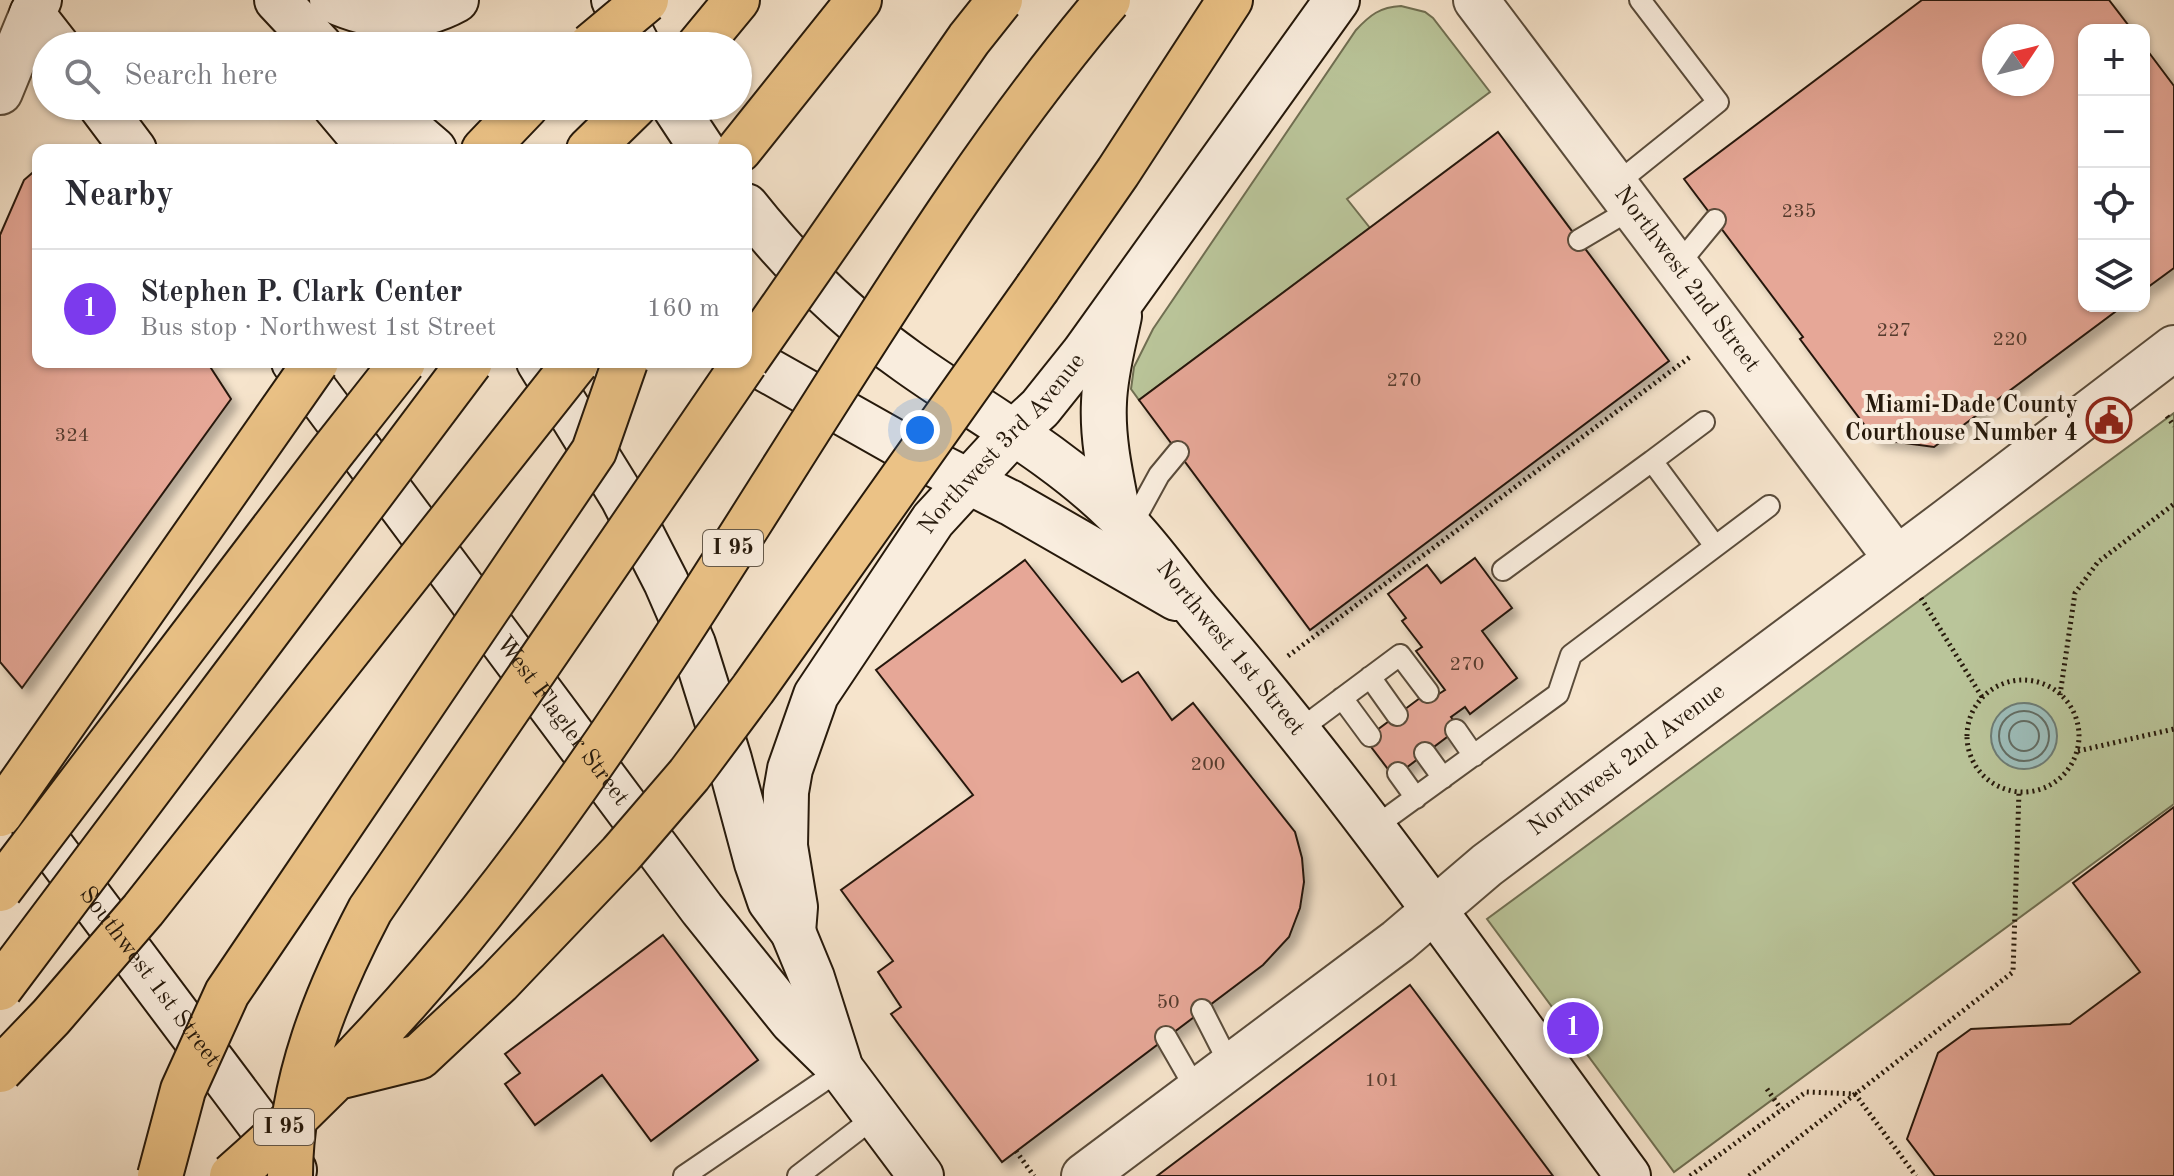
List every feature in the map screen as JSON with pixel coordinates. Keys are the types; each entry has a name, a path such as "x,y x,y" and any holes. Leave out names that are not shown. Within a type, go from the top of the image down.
{"highway":[{"path":"608,32 646,0"},
{"path":"711,32 737,0"},
{"path":"744,144 859,0"},
{"path":"752,351 969,39 1000,0"},
{"name":"I 95","path":"232,1176 334,1078 438,965 556,813 676,638 957,199 1024,104 1108,0"},
{"path":"334,1078 419,1057 499,982 621,854 689,775 1038,287 1118,172 1230,0"},
{"path":"490,144 513,120"},
{"path":"595,144 620,120"},
{"path":"636,144 650,120"},
{"path":"0,814 312,368"},
{"path":"0,889 398,368"},
{"path":"0,988 465,368"},
{"path":"0,1070 51,1017 143,910 571,368"},
{"path":"160,1176 183,1090 227,993 594,451 623,368"},
{"path":"290,1176 290,1148 299,1096 317,1028 333,985 370,910 741,368"}],"main road":[{"path":"332,0 354,10 385,17 423,13 456,0"},
{"path":"614,0 631,32"},
{"name":"Northwest 3rd Avenue","path":"793,932 795,907 785,846 786,792 790,769 816,695 933,520 1040,408 1075,364 1337,0"},
{"name":"Northwest 2nd Street","path":"1476,0 1896,558"},
{"path":"287,19 303,32"},
{"path":"0,92 32,38"},
{"path":"112,120 130,144"},
{"path":"347,120 367,144"},
{"path":"399,120 427,144"},
{"path":"683,120 699,144"},
{"name":"Northwest 1st Street","path":"752,213 789,257 873,336 1014,432 1124,521 1298,731 1434,910 1628,1176"},
{"path":"1124,521 1107,452 1104,405 1109,361 1125,295"},
{"name":"Northwest 2nd Avenue","path":"1084,1176 1398,941 1487,865 2174,348"},
{"path":"752,363 1011,503 1199,611"},
{"name":"West Flagler Street","path":"298,368 711,921 792,1021 841,1069 921,1176"},
{"name":"West Flagler Street","path":"543,368 612,477 671,593 705,681 770,901 793,932 812,978 841,1069"},
{"name":"Southwest 1st Street","path":"0,779 298,1176"}],"lane":[{"path":"1579,240 1718,102 1640,0"},
{"path":"1677,266 1715,220"},
{"path":"1503,570 1704,422"},
{"path":"1124,521 1178,452"},
{"path":"1652,461 1715,546"},
{"path":"1372,829 1558,694 1571,655 1769,506"},
{"path":"1298,731 1400,655 1428,692"},
{"path":"1370,677 1397,715"},
{"path":"1342,698 1370,736"},
{"path":"1456,730 1474,756"},
{"path":"1425,753 1443,778"},
{"path":"1398,773 1416,798"},
{"path":"1202,1010 1214,1079"},
{"path":"1166,1037 1214,1079"},
{"path":"684,1176 841,1069"},
{"path":"798,1176 876,1116"}],"path":[{"path":"1287,657 1690,357"},
{"path":"2167,416 2174,426"},
{"path":"2060,695 2075,593 2098,562 2174,504"},
{"path":"1921,598 1982,697"},
{"path":"2025,680 2044,684 2060,695 2071,708 2078,726 2077,751 2069,769 2056,782 2039,790 2008,791 1990,782 1977,768 1969,751 1967,731 1971,713 1982,697 1998,686 2025,680"},
{"path":"2077,751 2174,729"},
{"path":"1749,1176 2013,972 2019,792"},
{"path":"1767,1089 1781,1109"},
{"path":"1690,1176 1806,1092 1855,1094"},
{"path":"1855,1094 1916,1176"},
{"path":"1016,1151 1034,1176"}],"green space":[{"path":"1401,6 1425,12 1433,18 1490,92 1347,199 1370,228 1139,400 1131,389 1134,367 1153,329 1356,30 1376,13"},
{"path":"2174,413 2174,804 1674,1172 1487,919"}],"water":[{"path":"2024,703 2037,706 2047,713 2054,723 2057,736 2054,749 2047,759 2037,766 2024,769 2011,766 2001,759 1994,749 1991,736 1994,723 2001,713 2011,706"}],"building":[{"path":"1922,0 2109,0 2127,24 2078,24 2078,312 2115,312 1934,447 1875,439 1800,339 1803,337 1684,179"},
{"path":"2150,54 2174,86 2174,268 2150,286"},
{"path":"1498,132 1669,361 1310,630 1139,400"},
{"path":"32,173 32,368 211,368 231,399 22,688 0,662 0,235 24,180"},
{"path":"1475,558 1512,608 1482,631 1517,678 1470,714 1465,707 1451,717 1459,728 1394,777 1365,739 1432,689 1437,695 1445,690 1416,651 1422,647 1402,621 1406,618 1388,594 1427,565 1441,583"},
{"path":"1025,560 1122,682 1138,672 1172,720 1193,703 1295,832 1304,882 1300,908 1289,937 1263,965 1002,1162 891,1014 901,1007 878,972 893,961 841,890 973,795 876,670"},
{"path":"2174,807 2174,1176 1935,1176 1907,1139 1938,1053 1971,1029 2070,1024 2140,972 2073,883"},
{"path":"663,935 758,1060 651,1141 602,1075 535,1125 505,1084 520,1073 505,1054"},
{"path":"1410,985 1553,1176 1157,1176"}],"place":[{"name":"Miami-Dade County Courthouse Number 4","path":"2109,420"},
{"name":"Stephen P. Clark Center","path":"1573,1028"}]}
